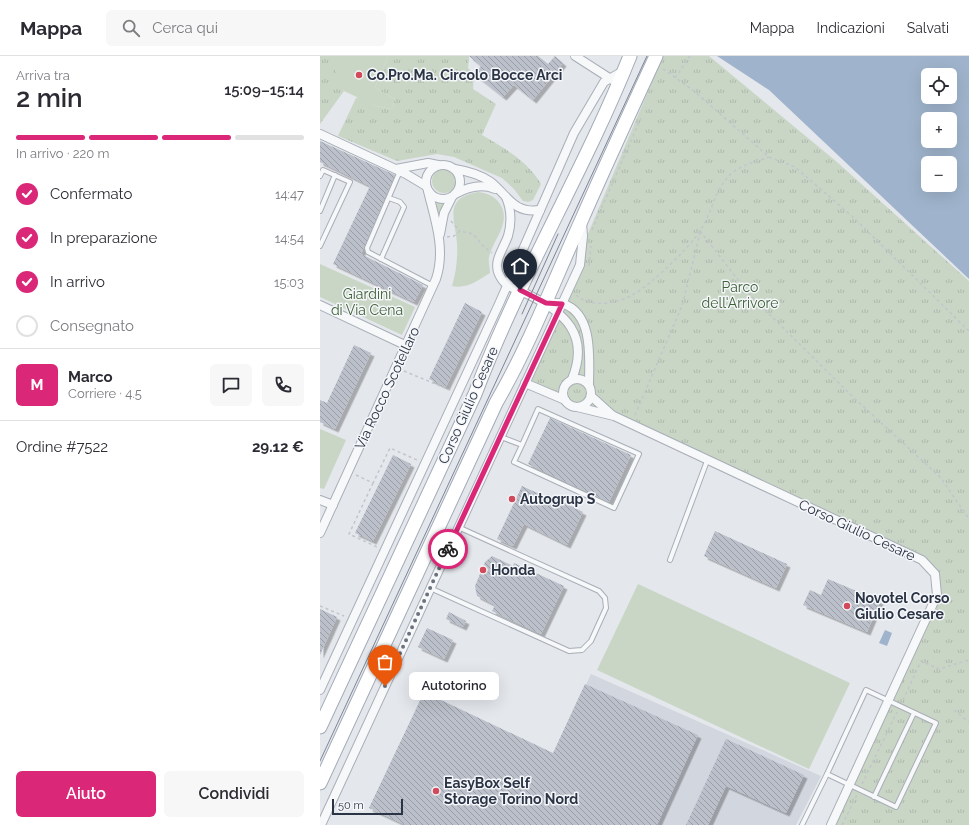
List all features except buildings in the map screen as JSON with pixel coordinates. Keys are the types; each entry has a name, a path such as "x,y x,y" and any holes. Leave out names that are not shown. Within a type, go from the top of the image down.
{"main road":[{"name":"Corso Giulio Cesare","path":"320,727 475,394 514,288 614,81 625,70 630,56"},
{"name":"Corso Giulio Cesare","path":"320,783 496,403 512,375 546,303 582,219 659,62"}],"street":[{"path":"575,56 614,81"},
{"name":"Corso Giulio Cesare","path":"320,690 458,393 514,288 540,210 574,133 604,82 614,81"},
{"path":"320,134 398,170 427,188 438,199 454,196 476,186 486,186 498,190"},
{"path":"398,170 428,163 448,165 455,169 475,174 490,182 523,210 540,210"},
{"path":"427,188 428,173 438,165"},
{"path":"454,196 460,182 455,169"},
{"name":"Via Rocco Scotellaro","path":"427,188 440,239"},
{"name":"Via Rocco Scotellaro","path":"320,533 407,346 433,286 440,262 440,239 444,213 454,196"},
{"path":"506,197 510,206 510,224 508,237 499,256 497,270 501,279 514,288 546,303 569,322 576,336 577,367 572,379 564,386 562,393 565,400 570,405 577,407 587,402 591,396 589,385 590,346 587,333 583,323 571,308 562,304 546,303"},
{"name":"Corso Giulio Cesare","path":"321,825 580,265 584,236 582,219"},
{"path":"320,305 407,346"},
{"path":"572,379 580,379 589,385"},
{"path":"525,383 565,400"},
{"name":"Corso Giulio Cesare","path":"591,396 614,416"},
{"name":"Corso Giulio Cesare","path":"577,407 614,416 707,461 922,560 935,574 937,595 831,825"},
{"path":"320,500 333,505"}],"lane":[{"path":"320,176 322,170 350,182 320,246"},
{"path":"398,170 389,198 367,248 371,254 433,286"},
{"path":"320,211 336,175"},
{"path":"381,259 404,207 400,202 389,198"},
{"path":"538,409 639,454 614,508 514,462 522,445 538,409"},
{"path":"500,436 522,445"},
{"path":"670,560 707,461"},
{"path":"430,588 569,651 579,651 588,645 605,610 605,598 599,591 458,527"},
{"path":"802,825 866,690 936,723 896,807 827,774"},
{"path":"874,796 914,713"}],"path":[{"path":"676,78 690,56"},
{"path":"659,62 676,78 694,90 769,157 795,167 853,217 969,331"},
{"path":"591,233 641,118"},
{"path":"631,424 682,306 700,231 722,184 729,175 746,165 769,157"},
{"path":"444,213 460,232 473,234 486,250 499,256"},
{"path":"576,295 582,300 592,303 612,302 633,295 660,275 700,231"},
{"path":"700,231 749,294 852,396 940,477 969,519"},
{"path":"440,239 454,236 460,232"},
{"path":"587,269 591,263 591,244"},
{"path":"571,308 578,289"},
{"path":"396,368 458,393"},
{"path":"384,550 349,534 373,483 390,448 425,464"},
{"path":"349,471 373,483"},
{"path":"320,606 353,619"},
{"path":"842,825 921,661 939,669 969,660"},
{"path":"954,710 969,722"}],"shaded area":[{"path":"591,674 821,776 796,825 520,825"}],"green space":[{"path":"320,56 327,56 330,58 344,91 320,124"},
{"name":"Co.Pro.Ma. Circolo Bocce Arci","path":"327,56 388,56 375,88 395,99 392,109 376,106 344,91"},
{"path":"388,56 469,56 468,68 474,74 473,89 496,104 482,135 515,156 529,168 541,184 533,200 528,202 523,201 514,189 502,178 454,157 437,154 397,161 338,136 356,98 359,97 376,106 392,109 395,99 375,88"},
{"name":"Parco dell'Arrivore","path":"663,56 709,56 837,162 969,281 969,825 831,825 937,595 935,574 922,560 631,424 525,383"},
{"path":"444,169 449,170 455,176 455,186 449,192 444,193 439,192 433,186 432,181 433,176 439,170"},
{"path":"478,192 488,194 493,197 498,201 503,211 503,224 489,257 490,273 467,285 457,287 452,286 456,270 457,254 454,218 455,204 467,195"},
{"path":"436,201 444,203 440,217 438,217"},
{"name":"Giardini di Via Cena","path":"320,264 415,307 402,335 320,297"},
{"path":"320,429 346,440 324,489 320,488"},
{"path":"638,584 850,683 809,769 597,670"}],"water":[{"path":"717,56 969,56 969,279 769,90"},
{"path":"885,630 892,633 887,646 879,643"}],"tram line":[{"path":"320,761 647,56"},
{"path":"522,314 558,234"}],"way so far":[{"path":"385,686 448,549"}],"place":[{"name":"Co.Pro.Ma. Circolo Bocce Arci","path":"359,75"},
{"name":"Autogrup S","path":"512,499"},
{"name":"Honda","path":"483,570"},
{"name":"Novotel Corso Giulio Cesare","path":"847,606"},
{"name":"Autotorino","path":"385,686"},
{"name":"EasyBox Self Storage Torino Nord","path":"436,791"}],"route":[{"path":"448,549 562,304 546,303 520,290"}]}
